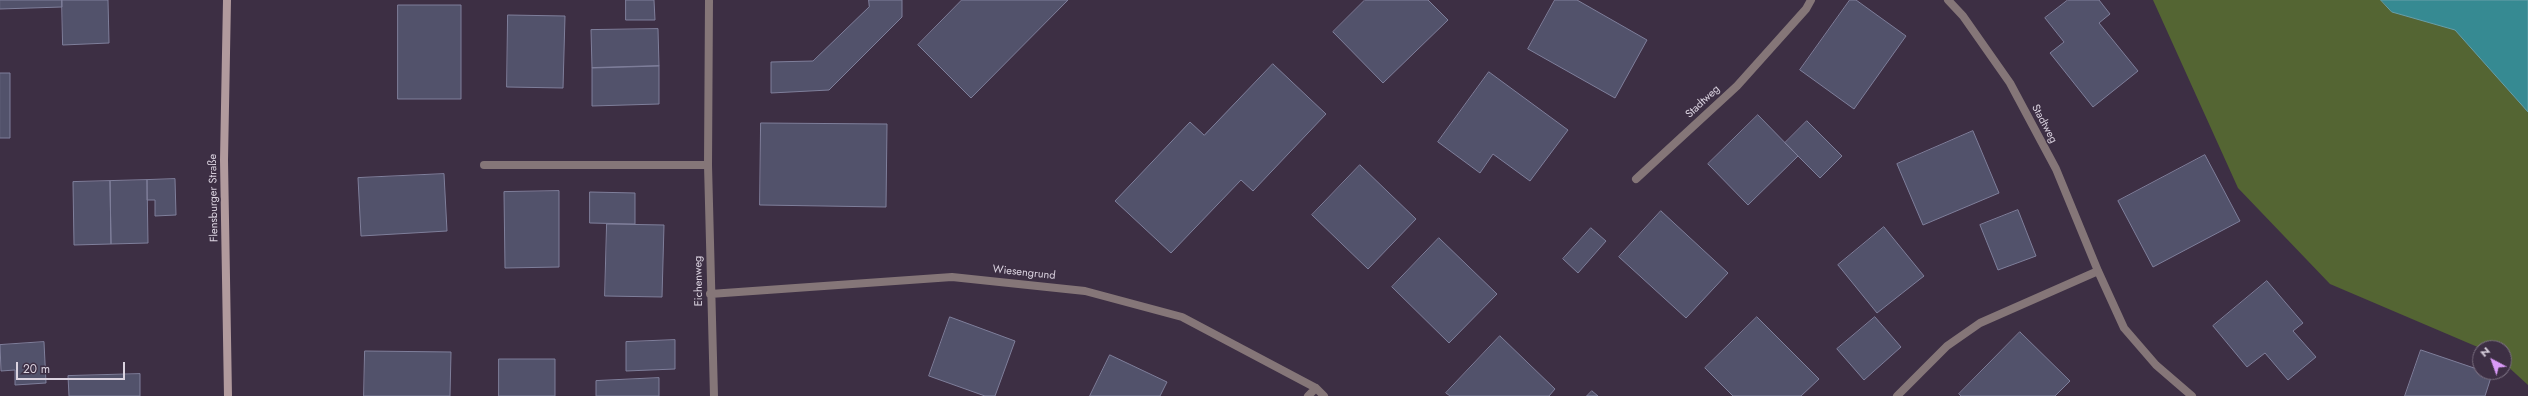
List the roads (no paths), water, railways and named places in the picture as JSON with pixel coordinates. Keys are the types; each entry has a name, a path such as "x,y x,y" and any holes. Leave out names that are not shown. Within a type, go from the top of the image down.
{"street":[{"name":"Flensburger Straße","path":"227,0 224,160 228,396"},
{"name":"Eichenweg","path":"709,0 708,165 710,294 714,396"},
{"name":"Stadtweg","path":"1636,179 1737,86 1806,9 1811,0"},
{"name":"Stadtweg","path":"1948,0 1963,16 2010,83 2056,169 2098,271 2124,328 2156,365 2192,396"},
{"path":"484,165 708,165"},
{"path":"1897,396 1947,346 1980,324 2098,271"},
{"name":"Wiesengrund","path":"710,294 952,276 1085,290 1182,317 1316,388 1324,396"},
{"path":"1308,396 1316,388"}]}
